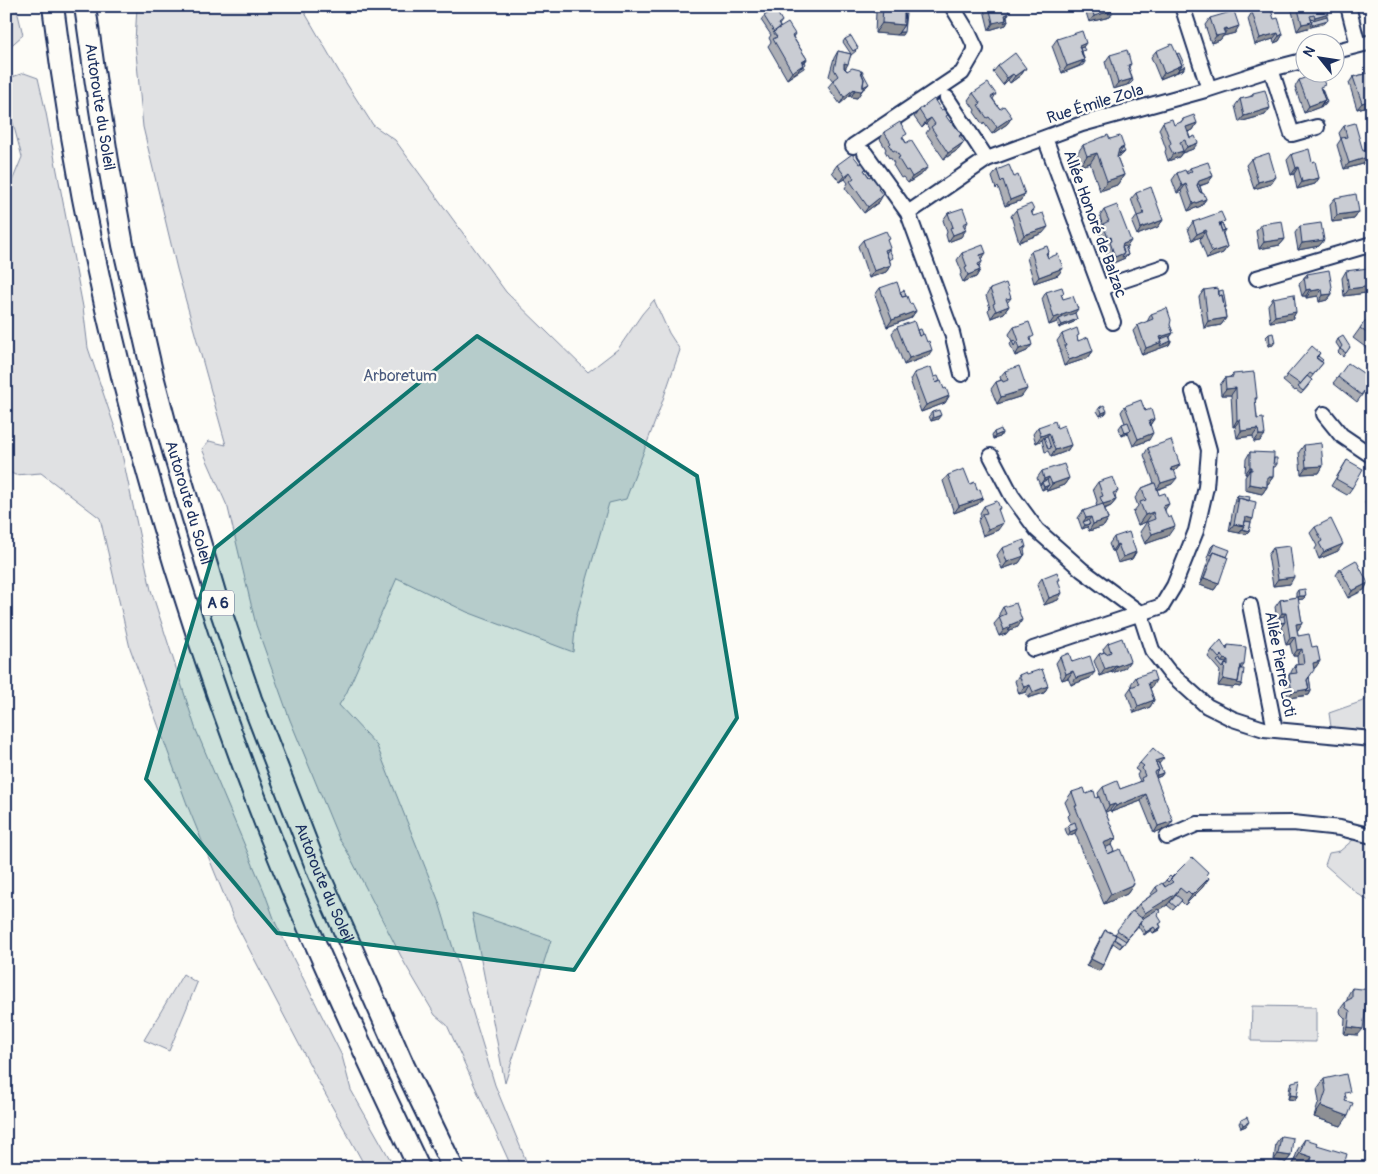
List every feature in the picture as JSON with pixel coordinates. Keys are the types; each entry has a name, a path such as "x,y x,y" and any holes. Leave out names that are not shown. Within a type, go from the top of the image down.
{"highway":[{"name":"Autoroute du Soleil","path":"54,6 63,82 93,248 124,380 163,529 223,711 255,798 292,889 371,1067 419,1168"},
{"name":"Autoroute du Soleil","path":"85,6 108,161 123,245 169,436 218,603 251,699 318,872 404,1066 453,1168"}],"street":[{"path":"952,6 976,49 962,73 859,149 908,213 952,333 962,374"},
{"path":"1346,48 1365,43 1348,6"},
{"path":"1183,9 1209,89"},
{"name":"Rue Émile Zola","path":"908,213 987,159 1082,124 1296,63"},
{"path":"1271,69 1292,134 1317,127"},
{"path":"947,98 987,159"},
{"name":"Allée Honoré de Balzac","path":"1045,138 1113,322"},
{"path":"1257,278 1372,244"},
{"path":"1100,288 1163,267"},
{"path":"1033,649 1162,606 1174,586 1196,531 1206,486 1209,450 1193,392"},
{"path":"1324,414 1341,435 1372,456"},
{"path":"991,456 1012,496 1037,530 1082,570 1140,613 1152,650 1168,672 1207,706 1233,719 1264,729 1372,739"},
{"name":"Allée Pierre Loti","path":"1250,605 1275,730"},
{"path":"1167,838 1197,824 1293,823 1340,828 1372,836"}],"highlighted area":[{"path":"477,336 697,476 737,718 574,970 277,933 146,779 215,548"}],"green space":[{"path":"6,6 16,6 23,35 6,50"},
{"name":"Arboretum","path":"137,6 301,6 373,125 395,140 506,292 588,372 618,349 654,300 669,333 680,350 626,499 609,503 576,617 573,652 467,612 397,578 346,694 339,705 377,746 439,902 495,1085 529,1168 512,1168 447,1025 435,1015 405,964 339,839 290,720 256,625 228,508 202,449 209,441 226,445 177,269 143,127 135,42"},
{"path":"24,73 38,78 83,307 88,348 119,440 151,590 196,730 276,924 342,1056 351,1090 395,1168 366,1168 235,922 188,807 130,648 100,518 41,473 15,475 6,470 6,196 22,157 6,97 6,79"},
{"path":"1372,657 1372,731 1331,727 1329,713 1366,700 1368,662"},
{"path":"1354,839 1372,844 1372,903 1358,894 1325,865 1329,853 1340,851"},
{"path":"472,913 551,940 505,1083"},
{"path":"183,974 197,983 169,1051 144,1040"},
{"path":"1252,1006 1316,1007 1316,1042 1251,1041"}],"building":[{"path":"883,6 905,6 904,25 882,23"},
{"path":"989,6 1008,6 1009,13 1005,15 1006,20 993,23"},
{"path":"1091,6 1109,6 1111,11 1094,16"},
{"path":"1297,6 1327,6 1329,13 1315,17 1314,15 1310,16 1312,22 1302,24"},
{"path":"1270,7 1274,19 1278,18 1283,34 1279,36 1278,33 1260,38 1252,12"},
{"path":"775,9 782,21 778,24 780,27 774,32 764,16"},
{"path":"1234,11 1239,26 1227,30 1227,28 1223,29 1225,34 1216,36 1210,18"},
{"path":"904,13 906,13 904,32 899,32 904,25"},
{"path":"1327,16 1328,20 1310,25 1311,19"},
{"path":"788,23 795,34 792,36 807,59 802,62 803,65 792,72 773,39 777,37 773,32"},
{"path":"1082,31 1086,43 1079,46 1084,60 1067,66 1057,39"},
{"path":"851,36 858,48 853,51 845,39"},
{"path":"1172,44 1182,65 1164,73 1156,51"},
{"path":"1083,47 1085,50 1082,51 1085,62 1082,63 1084,60 1080,48"},
{"path":"1127,50 1131,64 1128,65 1132,79 1118,83 1110,55"},
{"path":"838,51 851,54 848,64 844,63 844,68 847,71 852,68 860,70 864,79 861,91 854,89 844,97 833,80 838,76 834,69"},
{"path":"1015,53 1026,68 1015,76 1013,74 1007,78 998,66"},
{"path":"1179,53 1185,66 1179,69 1182,65 1177,54"},
{"path":"861,71 869,84 863,87 864,79"},
{"path":"1372,72 1372,100 1362,103 1353,77"},
{"path":"1300,82 1324,82 1325,85 1320,87 1325,100 1309,106"},
{"path":"988,83 996,94 991,97 1000,109 1004,106 1012,117 997,127 989,117 987,118 978,105 981,104 973,93"},
{"path":"1321,89 1327,102 1322,103 1325,100"},
{"path":"1265,90 1270,108 1244,116 1240,99 1253,96 1253,93"},
{"path":"934,99 941,110 943,109 948,115 946,116 961,134 959,136 964,142 948,153 931,127 935,124 931,118 926,121 919,110"},
{"path":"1194,115 1197,123 1186,127 1190,138 1195,136 1198,143 1187,147 1185,140 1180,142 1183,151 1173,154 1163,122 1172,119 1174,125"},
{"path":"900,122 907,134 902,137 906,143 911,140 928,167 912,177 908,170 906,171 895,150 893,151 889,145 891,143 884,132"},
{"path":"1355,123 1363,151 1365,150 1368,157 1349,163 1341,138 1347,137 1344,126"},
{"path":"1108,135 1110,139 1120,136 1124,147 1119,149 1117,157 1124,175 1107,181 1097,153 1087,156 1083,145"},
{"path":"1309,149 1312,162 1315,161 1319,178 1302,182 1292,154"},
{"path":"1269,153 1276,177 1258,182 1251,159"},
{"path":"852,154 860,164 862,163 866,169 864,170 869,177 871,176 883,195 868,207 850,181 854,178 850,172 845,176 837,165"},
{"path":"1208,162 1213,176 1199,181 1197,185 1206,199 1193,204 1186,184 1182,186 1177,173 1185,170 1187,174 1192,171 1190,168"},
{"path":"1009,165 1014,177 1018,175 1025,194 1010,200 1003,180 1001,182 997,170"},
{"path":"1199,184 1202,193 1200,192"},
{"path":"1151,187 1163,220 1141,228 1137,216 1144,214 1136,193"},
{"path":"1356,194 1359,212 1337,215 1335,198"},
{"path":"1031,204 1034,210 1031,211 1033,216 1043,213 1048,227 1024,235 1016,210"},
{"path":"1117,205 1131,241 1123,244 1124,253 1115,257 1110,242 1112,241 1111,237 1108,238 1103,224 1109,221 1104,210"},
{"path":"963,208 968,222 963,224 966,230 953,235 950,228 953,227 948,213"},
{"path":"1221,212 1225,221 1219,223 1227,247 1212,252 1205,233 1207,232 1206,230 1197,234 1193,222"},
{"path":"1282,221 1285,239 1264,242 1261,224"},
{"path":"1321,223 1324,240 1302,243 1300,226"},
{"path":"1222,224 1225,230 1222,231 1220,225"},
{"path":"886,231 890,239 887,240 890,248 885,250 891,265 874,271 863,240"},
{"path":"983,245 986,253 980,255 982,262 978,264 980,270 968,275 962,253"},
{"path":"1047,246 1049,252 1046,253 1048,258 1058,254 1063,268 1039,277 1031,251"},
{"path":"1125,246 1128,255 1122,257 1124,253 1122,247"},
{"path":"889,249 893,258 889,260 886,252"},
{"path":"1368,268 1371,286 1349,289 1346,271"},
{"path":"1329,270 1332,294 1323,295 1322,289 1306,290 1304,277 1308,277 1307,274"},
{"path":"897,282 902,297 907,296 910,304 912,303 916,311 892,320 880,288"},
{"path":"1006,283 1011,298 1006,299 1009,306 996,311 990,289"},
{"path":"1062,287 1064,293 1061,294 1063,299 1073,296 1078,309 1054,318 1046,292"},
{"path":"1218,288 1219,296 1222,295 1226,318 1208,321 1204,290"},
{"path":"904,290 906,296 902,297 900,292"},
{"path":"1223,290 1226,307 1224,307 1222,295 1219,296 1219,291"},
{"path":"1294,294 1296,312 1275,316 1273,298"},
{"path":"1167,308 1173,333 1160,337 1162,342 1146,348 1138,325 1153,319 1151,314"},
{"path":"1075,313 1077,319 1062,325 1059,319"},
{"path":"1366,320 1372,323 1372,337 1360,328"},
{"path":"914,321 919,336 924,334 932,350 909,358 897,327"},
{"path":"1029,322 1034,336 1030,338 1032,345 1019,349 1017,342 1019,341 1014,327"},
{"path":"1077,328 1078,341 1088,337 1093,351 1069,360 1062,334"},
{"path":"921,329 923,334 919,336 917,330"},
{"path":"1273,333 1275,342 1270,343 1269,334"},
{"path":"1169,336 1171,341 1160,346 1161,339"},
{"path":"1343,336 1350,347 1346,353 1340,349 1342,346 1338,339"},
{"path":"1312,346 1320,353 1316,357 1323,363 1313,375 1310,373 1300,384 1287,375"},
{"path":"1318,356 1323,360 1321,362 1316,358"},
{"path":"1348,363 1372,379 1361,395 1338,377"},
{"path":"1019,366 1027,389 1001,397 996,382 1008,380 1005,371"},
{"path":"931,367 936,383 941,381 949,396 926,405 914,373"},
{"path":"1254,372 1257,419 1263,418 1265,435 1259,435 1258,429 1241,431 1240,420 1237,420 1236,388 1226,389 1225,378 1233,377 1233,374"},
{"path":"938,376 940,381 936,383 934,377"},
{"path":"1307,376 1312,380 1303,391 1298,387"},
{"path":"1141,400 1145,411 1151,409 1154,419 1149,421 1153,433 1138,439 1125,406"},
{"path":"1104,405 1107,411 1102,413 1100,407"},
{"path":"939,410 941,415 933,418 932,412"},
{"path":"1055,421 1057,428 1064,425 1071,445 1055,450 1049,433 1041,436 1038,427"},
{"path":"1128,422 1131,430 1125,432 1122,424"},
{"path":"1001,429 1002,433 995,436 994,432"},
{"path":"1047,436 1051,448 1048,449 1044,437"},
{"path":"1171,440 1180,465 1171,468 1172,471 1174,470 1177,478 1161,483 1148,448"},
{"path":"1321,443 1323,466 1306,467 1304,445"},
{"path":"1250,452 1274,453 1273,477 1267,477 1267,487 1249,484 1250,470 1252,470 1252,467 1250,467"},
{"path":"1274,458 1277,458 1277,464 1273,464"},
{"path":"1347,460 1363,469 1352,488 1336,479"},
{"path":"1064,464 1069,478 1052,484 1049,477 1044,479 1042,471"},
{"path":"964,469 970,484 975,482 977,490 980,489 983,498 959,506 948,475"},
{"path":"1113,477 1118,491 1113,493 1116,500 1103,504 1100,497 1103,496 1098,482"},
{"path":"1047,480 1049,485 1044,487 1042,482"},
{"path":"1155,483 1159,495 1165,493 1169,504 1163,506 1168,518 1171,516 1175,526 1152,534 1147,522 1155,519 1153,512 1145,515 1140,502 1146,500 1142,488"},
{"path":"1238,495 1250,497 1249,501 1239,498 1236,502"},
{"path":"1239,498 1256,502 1253,519 1246,517 1244,526 1234,524"},
{"path":"997,501 1003,523 988,529 982,514 987,513 984,506"},
{"path":"1103,504 1108,519 1093,524 1091,517 1086,518 1083,511"},
{"path":"1331,519 1343,544 1324,552 1319,543 1322,541 1315,527"},
{"path":"1088,520 1090,524 1085,525 1083,522"},
{"path":"1245,521 1251,522 1249,531 1242,529"},
{"path":"1129,532 1136,552 1123,557 1114,537"},
{"path":"1024,540 1026,547 1021,549 1024,556 1007,562 1002,548"},
{"path":"1214,544 1230,550 1227,557 1214,552 1212,555 1210,554"},
{"path":"1290,546 1294,577 1278,579 1273,548"},
{"path":"1214,552 1228,557 1219,583 1204,578"},
{"path":"1356,560 1368,583 1352,591 1340,569"},
{"path":"1057,572 1062,593 1049,598 1042,578"},
{"path":"1305,589 1306,596 1299,596 1298,590"},
{"path":"1298,597 1302,623 1296,624 1298,636 1309,634 1312,647 1317,646 1320,661 1313,663 1314,670 1307,680 1309,689 1292,692 1289,674 1297,673 1295,665 1304,664 1302,649 1297,650 1295,637 1290,638 1286,613 1282,613 1280,600"},
{"path":"1016,603 1022,620 1004,630 999,617 1006,614 1003,607"},
{"path":"1284,616 1285,622 1281,623 1279,617"},
{"path":"1122,638 1130,661 1105,669 1099,654 1111,652 1108,643"},
{"path":"1221,640 1227,650 1228,645 1246,647 1244,665 1241,665 1238,682 1223,679 1225,664 1228,665 1228,660 1224,659 1222,655 1219,658 1212,650"},
{"path":"1069,653 1072,662 1090,656 1095,672 1076,678 1073,671 1066,674 1060,657"},
{"path":"1220,659 1221,662 1226,663 1223,668 1217,661"},
{"path":"1042,669 1048,686 1033,692 1030,685 1024,687 1019,675"},
{"path":"1240,669 1244,669 1242,684 1237,683"},
{"path":"1153,671 1156,680 1148,683 1154,700 1138,706 1131,687 1139,684 1136,677"},
{"path":"1309,677 1311,691 1306,692 1309,689 1307,680"},
{"path":"1153,748 1164,758 1155,761 1159,770 1154,772 1173,821 1158,826 1146,794 1116,806 1115,804 1109,806 1103,787 1117,781 1120,789 1142,781 1141,778 1145,776 1142,768 1144,766 1140,763"},
{"path":"1158,762 1163,773 1157,775 1156,773 1159,770 1156,763"},
{"path":"1084,788 1086,794 1094,791 1096,798 1099,797 1116,838 1103,843 1108,854 1120,849 1134,884 1111,894 1075,806 1077,806 1072,792"},
{"path":"1075,822 1077,829 1070,832 1068,825"},
{"path":"1111,845 1114,851 1108,854 1105,848"},
{"path":"1192,857 1208,872 1206,875 1209,878 1192,895 1180,888 1174,895 1145,913 1139,904 1158,891 1156,887 1162,883 1165,887 1173,882 1170,879"},
{"path":"1170,876 1172,878 1168,882 1166,880"},
{"path":"1176,895 1182,900 1176,907 1170,902"},
{"path":"1158,909 1160,912 1157,914 1162,922 1159,924 1161,927 1156,930 1154,927 1146,932 1140,923 1142,919"},
{"path":"1132,911 1143,919 1128,938 1117,930"},
{"path":"1105,930 1116,935 1103,965 1091,959"},
{"path":"1115,934 1126,941 1123,945 1114,939"},
{"path":"1352,988 1372,990 1372,1001 1367,1000 1363,1029 1348,1027 1350,1011 1346,1008 1345,1004 1346,1001 1352,998"},
{"path":"1346,1074 1350,1092 1345,1093 1345,1101 1353,1103 1348,1116 1321,1106 1326,1091 1324,1079"},
{"path":"1300,1080 1297,1096 1290,1095 1292,1082"},
{"path":"1247,1117 1249,1122 1243,1125 1241,1120"},
{"path":"1281,1136 1293,1138 1291,1156 1278,1154"},
{"path":"1305,1139 1318,1143 1317,1145 1347,1154 1343,1168 1332,1164 1330,1168 1309,1168 1312,1157 1300,1153"}]}
